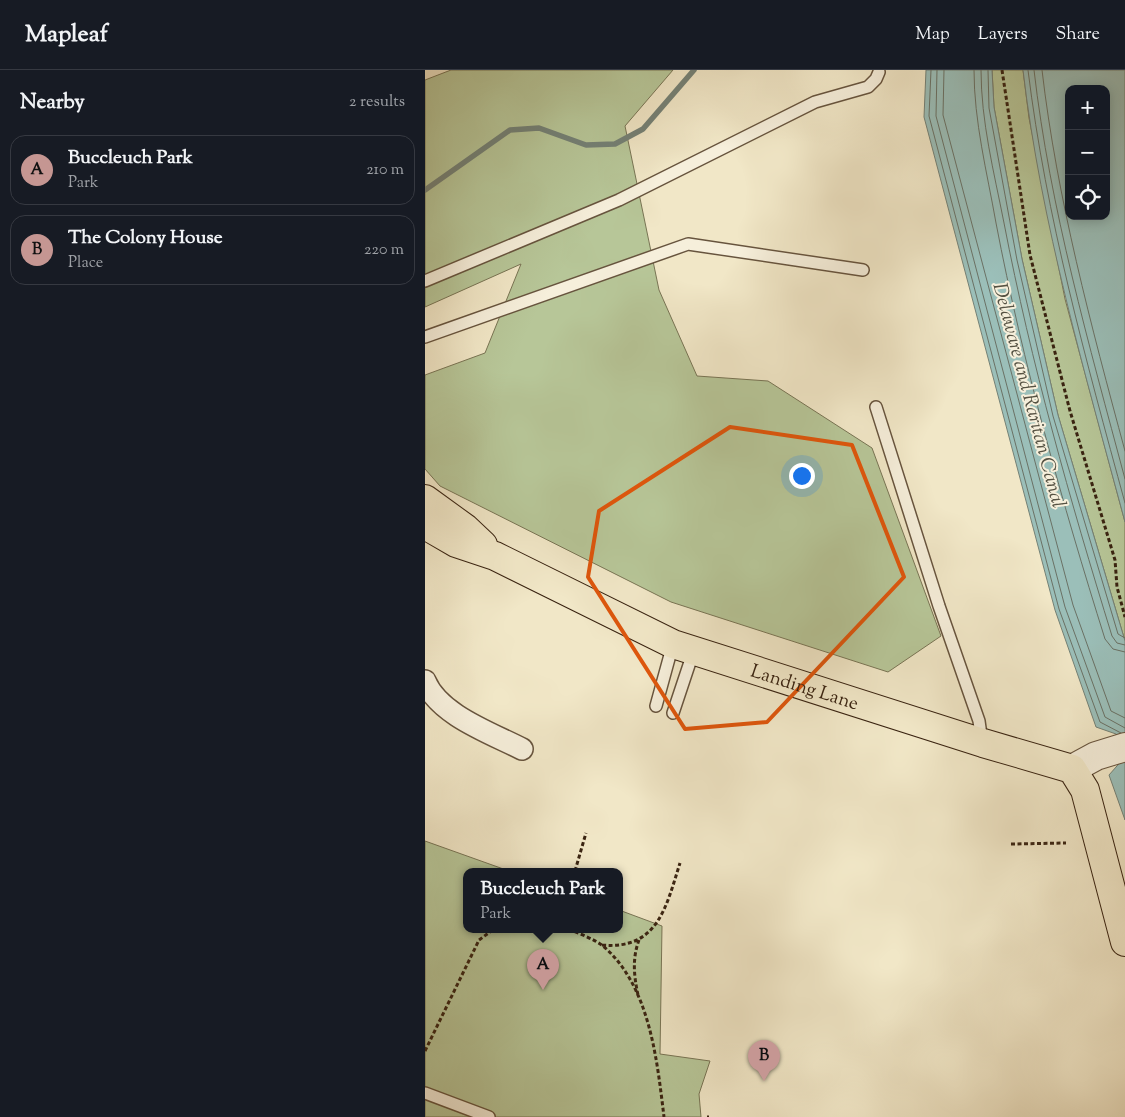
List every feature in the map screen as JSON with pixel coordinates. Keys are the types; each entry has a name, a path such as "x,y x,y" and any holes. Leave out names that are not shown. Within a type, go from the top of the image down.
{"main road":[{"name":"Landing Lane","path":"425,499 465,528 495,556"},
{"name":"Landing Lane","path":"425,526 456,543 495,556 683,647 983,744 1072,768"},
{"path":"1072,768 1085,790 1125,942"}],"street":[{"path":"425,681 434,697 444,707 522,749"},
{"path":"1072,768 1096,756 1122,747"}],"lane":[{"path":"425,281 619,200 815,102 868,87 876,80 879,72"},
{"path":"425,337 688,244 863,270"},
{"path":"876,407 939,606 979,721 983,744"},
{"path":"656,706 683,647"},
{"path":"673,712 683,647"},
{"path":"425,1093 489,1117"}],"path":[{"path":"1002,70 1030,255 1070,411 1115,560 1117,588 1125,617"},
{"path":"576,868 587,833"},
{"path":"1011,844 1066,843"},
{"path":"601,945 619,946 639,940 649,933 661,916 680,864"},
{"path":"425,1051 479,940 489,933"},
{"path":"577,933 601,945 613,956 626,975 649,1023 656,1053 664,1117"},
{"path":"639,940 634,954 635,980 639,1002"}],"highlighted area":[{"path":"730,427 852,445 904,577 767,722 685,729 588,577 599,511"}],"green space":[{"path":"451,70 673,70 625,126 659,290 697,376 768,381 872,448 941,636 888,672 671,602 440,486 425,469 425,375 485,353 521,264 425,307 425,80"},
{"path":"992,70 1023,70 1029,118 1065,299 1125,522 1125,641 1058,415 1022,259 994,107"},
{"path":"425,841 501,868 463,868 463,933 623,933 623,911 662,926 660,1054 710,1061 699,1094 701,1117 425,1117"}],"water":[{"name":"Delaware and Raritan Canal","path":"926,70 992,70 994,107 1022,259 1058,415 1125,641 1125,820 1109,775 1124,758 1116,734 1096,727 1055,610 924,117"},
{"path":"1023,70 1125,70 1125,522 1066,298 1041,185"}],"waterway":[{"path":"425,190 510,130 539,128 586,145 615,144 643,129 694,70"}],"place":[{"name":"Buccleuch Park","path":"543,990"},
{"name":"The Colony House","path":"764,1081"}]}
